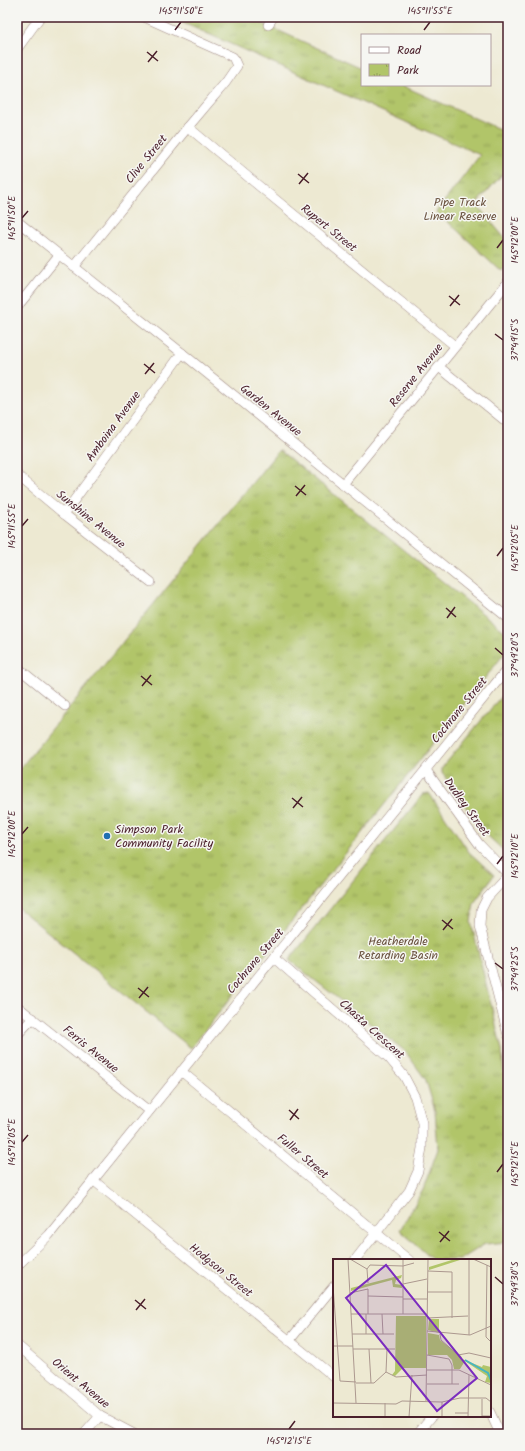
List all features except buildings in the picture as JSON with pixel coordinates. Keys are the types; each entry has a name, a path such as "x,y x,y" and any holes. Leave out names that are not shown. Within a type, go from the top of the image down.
{"street":[{"path":"17,49 40,17"},
{"name":"Clive Street","path":"74,267 188,126 226,82 237,66 233,57 144,17"},
{"name":"Rupert Street","path":"188,126 455,346"},
{"name":"Garden Avenue","path":"17,221 182,352 508,618"},
{"path":"17,307 59,255"},
{"name":"Reserve Avenue","path":"343,484 508,282"},
{"name":"Amboina Avenue","path":"64,514 182,352"},
{"path":"439,367 508,423"},
{"name":"Sunshine Avenue","path":"17,474 64,514 150,582"},
{"path":"17,667 64,706"},
{"name":"Cochrane Street","path":"17,1266 49,1235 508,668"},
{"name":"Dudley Street","path":"426,770 479,844 508,874"},
{"path":"508,874 487,898 481,910 480,926 508,1035"},
{"name":"Chasta Crescent","path":"274,958 389,1058 404,1076 415,1097 422,1122 422,1148 418,1171 409,1191 377,1234 356,1259"},
{"name":"Ferris Avenue","path":"17,1006 149,1111"},
{"path":"17,1035 33,1018"},
{"name":"Fuller Street","path":"181,1071 408,1259"},
{"name":"Hodgson Street","path":"93,1180 333,1376"},
{"path":"289,1341 333,1287"},
{"name":"Orient Avenue","path":"17,1345 100,1416 134,1434"},
{"path":"491,1414 500,1434"},
{"path":"84,1434 100,1416"},
{"path":"417,1434 431,1417"}],"green space":[{"name":"Pipe Track Linear Reserve","path":"170,17 248,17 361,68 361,86 403,86 508,133 508,168 476,204 508,242 508,262 501,271 436,212 480,155"},
{"path":"279,450 508,634 508,649 191,1048 17,907 17,772"},
{"path":"508,688 508,851 506,853 486,834 442,773 442,768"},
{"name":"Heatherdale Retarding Basin","path":"429,793 469,852 494,875 474,903 471,922 502,1050 508,1132 508,1242 485,1244 462,1259 432,1259 400,1230 423,1190 438,1149 435,1111 426,1080 405,1051 289,960 423,794"}],"place":[{"name":"Simpson Park Community Facility","path":"107,836"}]}
